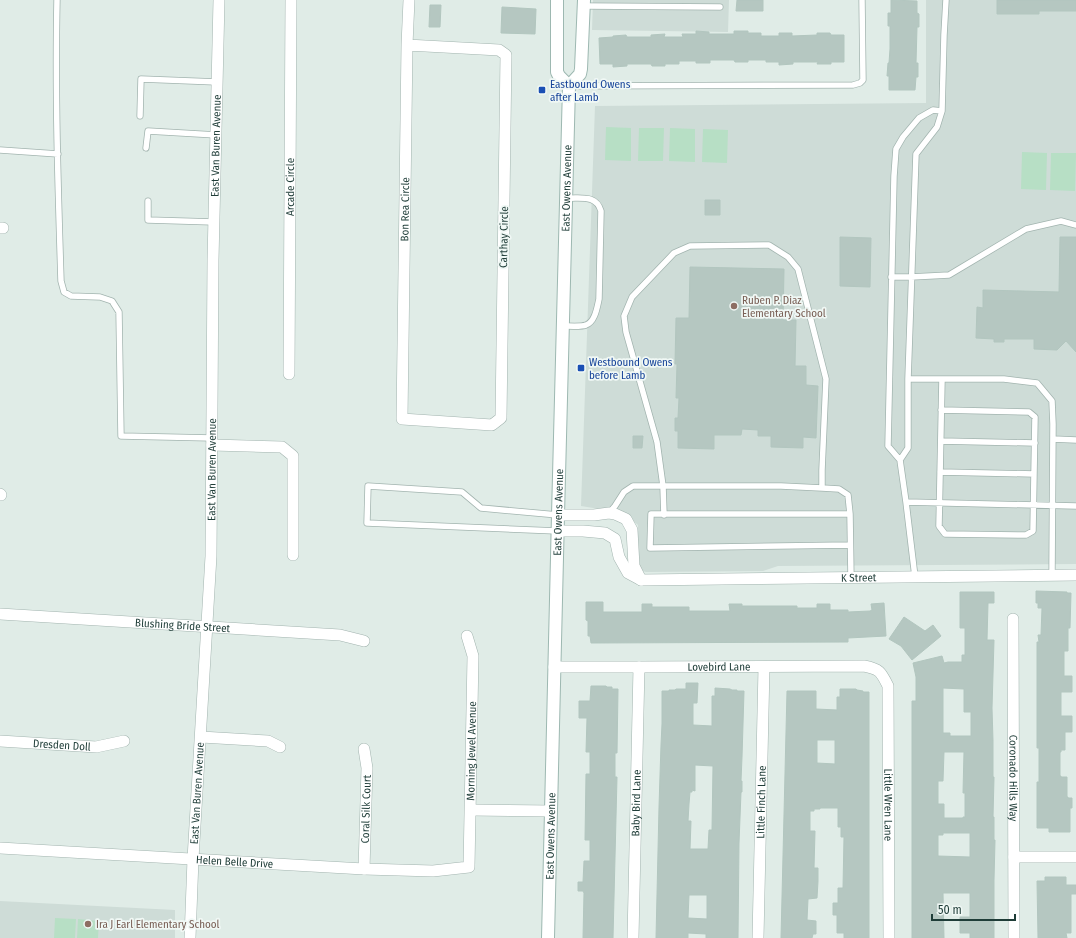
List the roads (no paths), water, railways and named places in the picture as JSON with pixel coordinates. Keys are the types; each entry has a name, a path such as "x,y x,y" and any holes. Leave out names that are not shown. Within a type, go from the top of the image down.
{"main road":[{"path":"557,0 557,72 569,86 580,74 581,69 584,3"},
{"name":"East Owens Avenue","path":"548,938 569,86"}],"street":[{"name":"East Van Buren Avenue","path":"190,938 193,859 208,627 211,556 214,222 219,0"},
{"name":"Arcade Circle","path":"289,374 291,0"},
{"name":"Bon Rea Circle","path":"402,419 407,45 409,0"},
{"name":"Carthay Circle","path":"402,419 492,425 501,418 506,55 499,50 407,45"},
{"path":"212,441 282,447 293,456 293,555"},
{"path":"558,515 594,515 609,513 626,519 632,530 634,566 641,580"},
{"path":"557,531 583,530 606,532 614,539 619,557 628,573 641,580"},
{"name":"K Street","path":"641,580 1076,575"},
{"name":"Blushing Bride Street","path":"0,614 340,635 364,641"},
{"name":"Coronado Hills Way","path":"1013,619 1014,938"},
{"name":"Morning Jewel Avenue","path":"467,636 473,656 469,867"},
{"name":"Lovebird Lane","path":"554,667 864,666 873,668 881,673"},
{"name":"Baby Bird Lane","path":"633,938 639,667"},
{"name":"Little Finch Lane","path":"758,938 764,667"},
{"name":"Little Wren Lane","path":"881,673 888,686 889,938"},
{"path":"201,737 268,741 280,747"},
{"name":"Dresden Doll","path":"0,741 96,747 124,741"},
{"name":"Coral Silk Court","path":"364,749 367,768 364,869"},
{"path":"471,810 551,811"},
{"name":"Helen Belle Drive","path":"0,848 364,869 434,871 469,867"},
{"path":"1014,857 1076,857"}],"lane":[{"path":"57,0 56,63 61,281 64,292 71,296 100,297 112,301 119,312 121,436 212,441"},
{"path":"697,0 697,7"},
{"path":"569,86 853,85 860,83 863,80 862,0"},
{"path":"900,460 908,448 908,379 916,154 936,127 942,111 946,0"},
{"path":"584,3 720,7"},
{"path":"140,116 141,79 217,82"},
{"path":"915,577 900,460 888,446 894,176 896,148 903,137 920,118 933,110 942,111"},
{"path":"146,148 148,131 216,135"},
{"path":"0,150 58,154"},
{"path":"563,326 586,325 590,322 596,312 599,300 600,207 593,200 566,198"},
{"path":"148,201 148,220 214,222"},
{"path":"891,276 911,277 949,275 1026,230 1061,221 1076,225"},
{"path":"664,515 663,486 657,442 626,332 624,316 632,297 674,253 690,246 769,246 788,257 798,269 826,379 822,488"},
{"path":"908,379 1004,379 1037,384 1052,401 1052,575"},
{"path":"941,410 1029,412 1035,417 1033,531 1026,535 945,534 939,526 940,503 941,410 942,379"},
{"path":"1053,439 1076,440"},
{"path":"941,441 1035,443"},
{"path":"940,472 1034,474"},
{"path":"557,531 367,523 368,486 462,492 481,508 558,515"},
{"path":"609,513 624,492 633,486 781,486 839,489 848,495 850,514 851,578"},
{"path":"906,502 1076,506"},
{"path":"850,514 651,514 650,548 850,545"}],"place":[{"name":"Eastbound Owens after Lamb","path":"542,90"},
{"name":"Ruben P. Diaz Elementary School","path":"734,306"},
{"name":"Westbound Owens before Lamb","path":"581,368"},
{"name":"Ira J Earl Elementary School","path":"88,924"}]}
